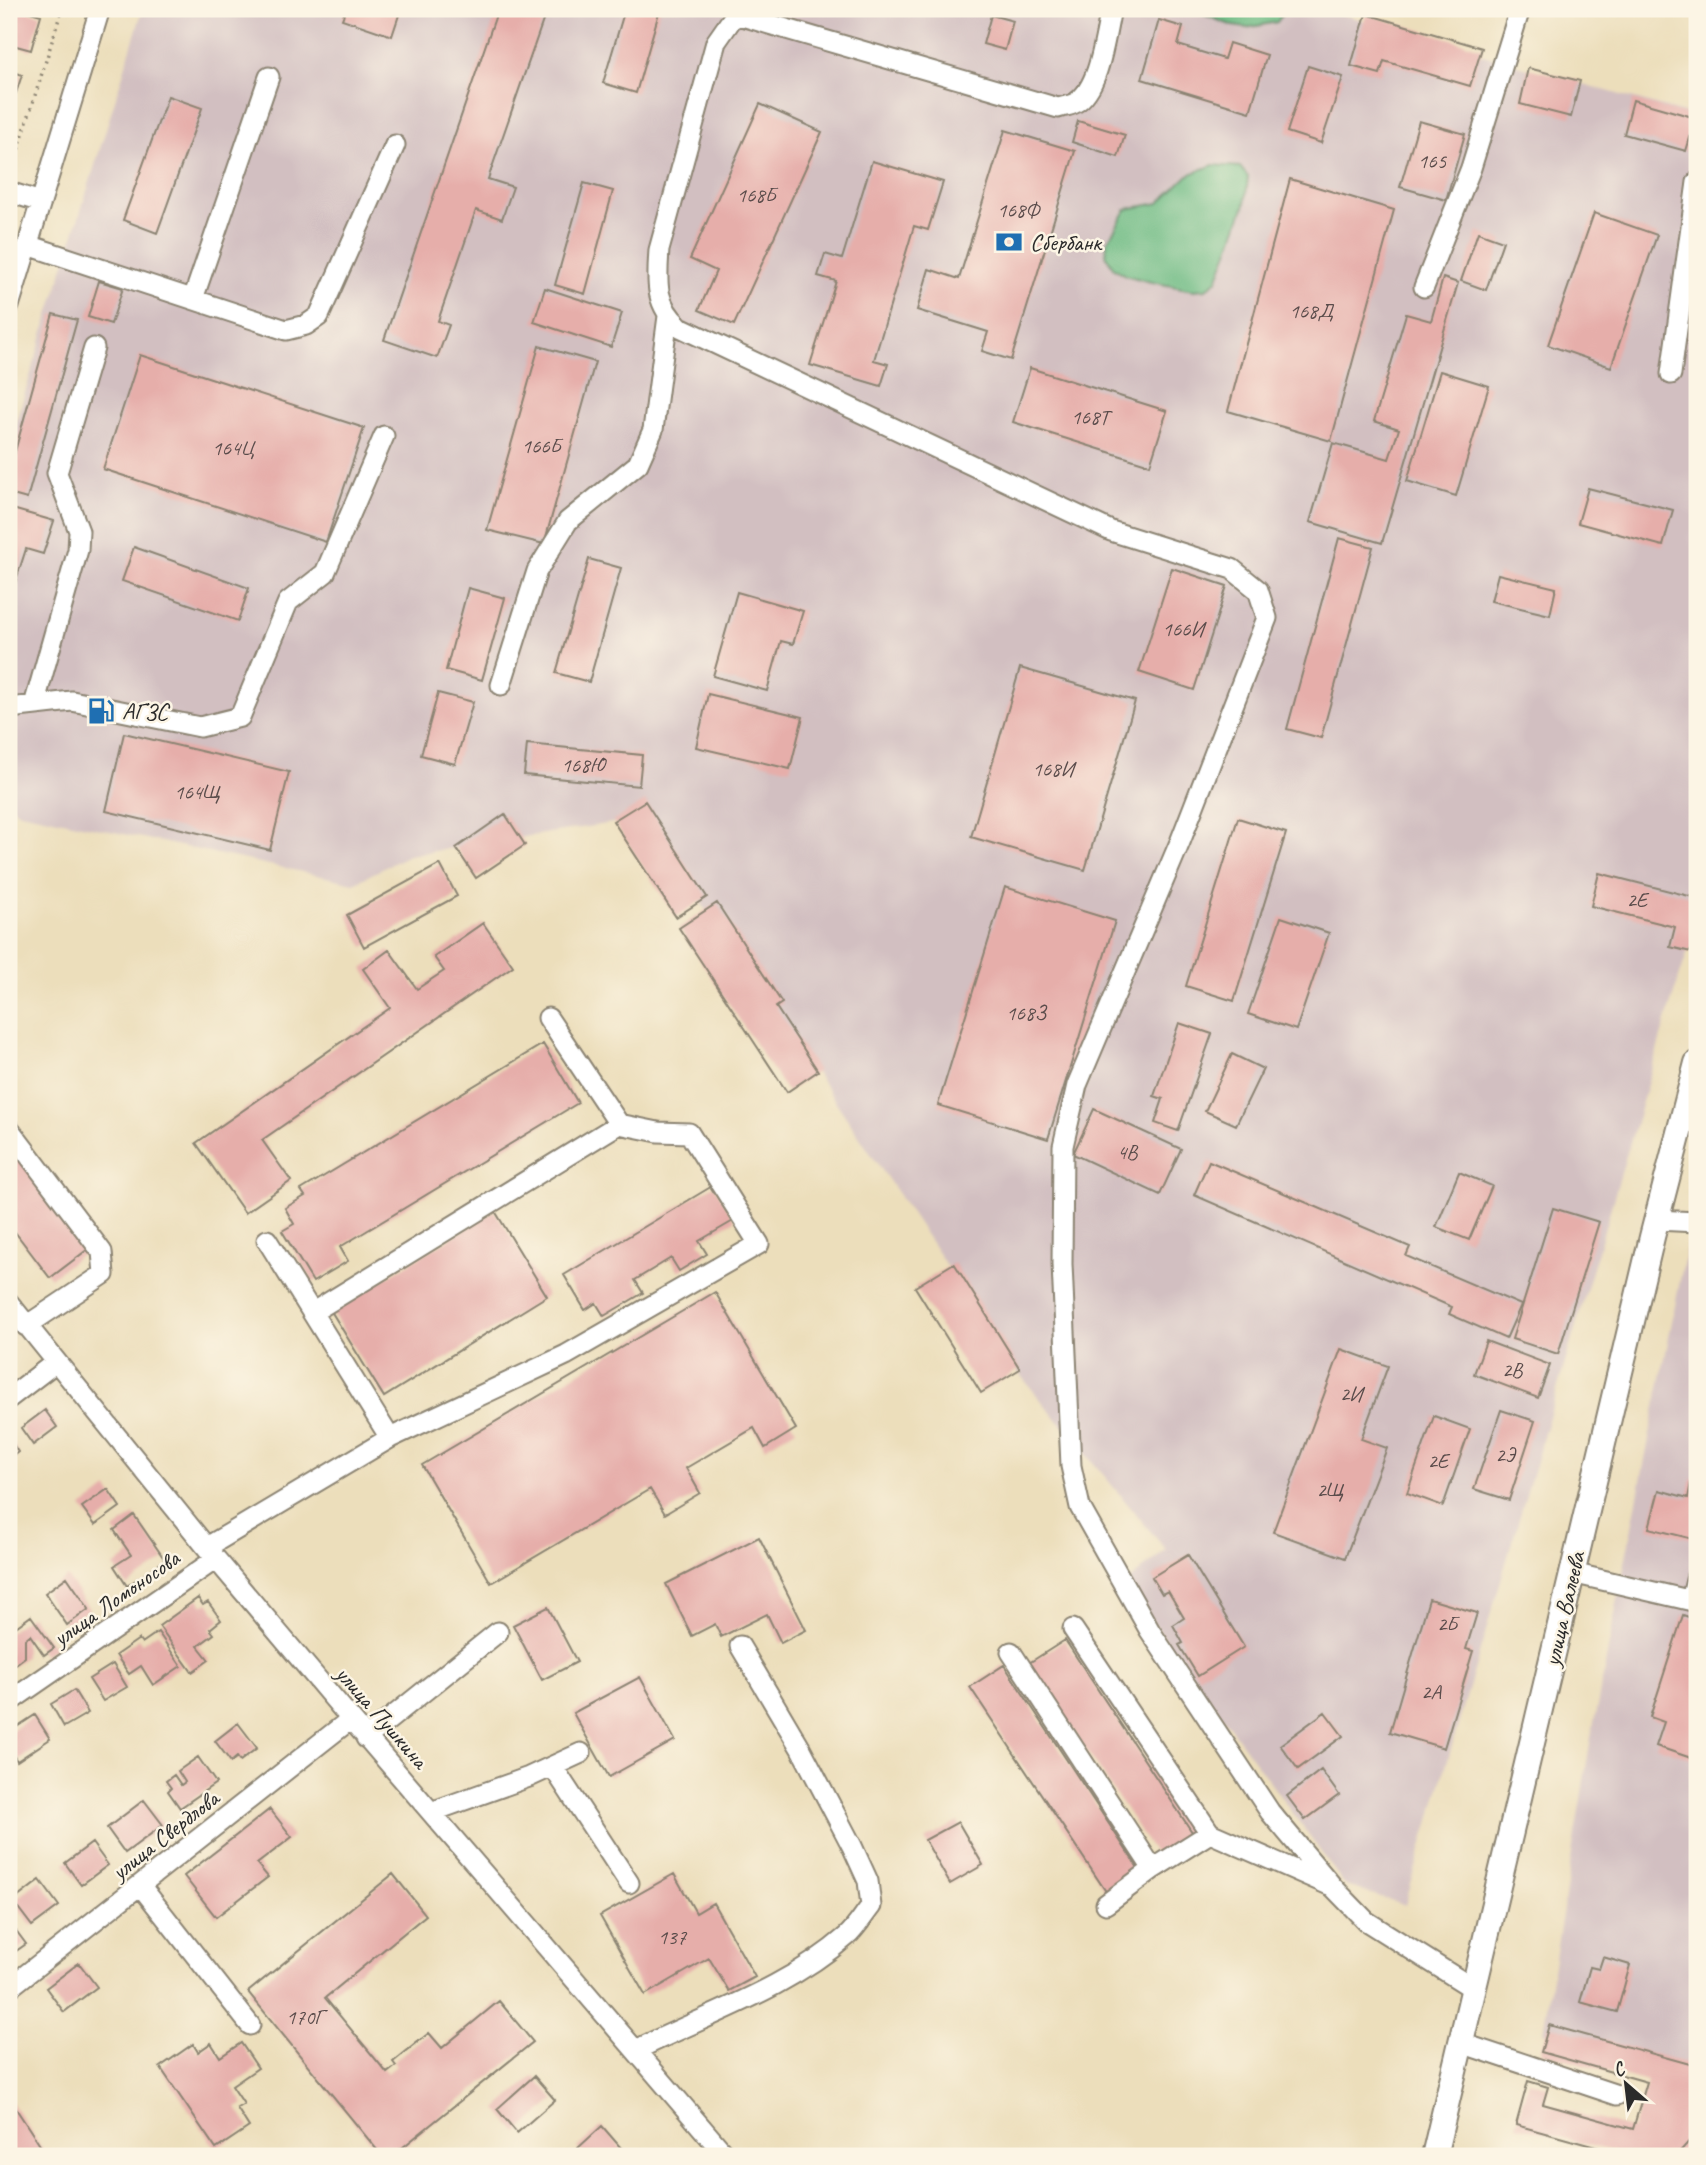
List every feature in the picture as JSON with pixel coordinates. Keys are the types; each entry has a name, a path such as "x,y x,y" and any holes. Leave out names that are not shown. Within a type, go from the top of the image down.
{"main road":[{"name":"улица Валеева","path":"1434,2156 1656,1220 1696,1076"}],"street":[{"path":"9,306 100,9"},
{"path":"1111,9 1095,78 1084,96 1074,104 1058,108 737,12 716,42 659,250 657,279 661,302 668,316 680,327 1111,531 1232,569 1258,590 1267,618 1180,842 1077,1085 1063,1146 1062,1264 1071,1466 1080,1507 1150,1631 1270,1812 1333,1887 1366,1921 1474,1989"},
{"path":"1424,287 1471,168 1520,9"},
{"path":"193,299 269,77"},
{"path":"28,245 286,330 306,325 318,316 395,145"},
{"path":"1671,374 1697,182"},
{"path":"9,192 41,202"},
{"path":"501,685 537,570 568,521 638,464 653,430 668,316"},
{"path":"34,705 78,550 79,531 57,473 94,348"},
{"path":"9,708 72,701 200,727 240,717 288,602 325,573 384,436"},
{"path":"313,1312 619,1124 548,1018"},
{"name":"улица Ломоносова","path":"9,1702 211,1553 390,1438 566,1355 759,1244 689,1133 658,1132 619,1124"},
{"path":"9,1129 102,1252 104,1274 26,1326"},
{"path":"1656,1220 1697,1222"},
{"path":"267,1240 390,1438"},
{"name":"улица Пушкина","path":"9,1303 211,1553 366,1738 726,2156"},
{"path":"9,1398 56,1362"},
{"path":"1572,1573 1694,1601 1697,1576"},
{"path":"1073,1629 1210,1833 1333,1887"},
{"path":"366,1738 498,1632"},
{"path":"636,2050 800,1970 848,1935 871,1906 868,1881 852,1846 801,1749 740,1646"},
{"path":"1011,1651 1153,1869"},
{"name":"улица Свердлова","path":"9,1989 351,1720"},
{"path":"431,1812 581,1754"},
{"path":"553,1767 629,1883"},
{"path":"1106,1904 1153,1869 1210,1833"},
{"path":"140,1885 250,2025"},
{"path":"1461,2043 1617,2095"}],"path":[{"path":"9,181 62,9"}],"shaded area":[{"path":"143,9 1324,9 1697,117 1697,923 1405,1905 1345,1885 1125,1584 1166,1550 1021,1376 644,818 409,855 354,883 16,811 9,803 9,445"},
{"path":"1697,1193 1697,2070 1543,2032 1591,1737"}],"green space":[{"path":"1190,9 1286,9 1277,22 1246,28 1233,26"},
{"path":"1213,165 1240,167 1248,177 1245,204 1217,280 1206,289 1193,290 1125,275 1113,267 1106,256 1107,242 1127,209 1159,203 1188,175"}],"building":[{"path":"9,9 41,15 31,50 9,44"},
{"path":"346,9 401,9 392,36 342,19"},
{"path":"498,9 547,9 488,179 513,187 502,219 476,210 438,321 449,325 437,358 384,340"},
{"path":"625,9 660,9 636,93 603,83"},
{"path":"1366,14 1482,48 1470,86 1384,61 1380,74 1351,66"},
{"path":"991,15 1013,21 1005,50 983,44"},
{"path":"1159,20 1183,27 1178,45 1224,59 1229,43 1267,55 1250,112 1142,79"},
{"path":"1308,66 1343,77 1321,143 1287,132"},
{"path":"1528,68 1580,81 1571,117 1520,104"},
{"path":"9,71 22,75 16,93 9,90"},
{"path":"168,96 202,108 157,233 123,220"},
{"path":"1633,100 1696,118 1686,151 1624,134"},
{"path":"760,104 822,132 734,325 699,310 716,271 690,259"},
{"path":"1078,121 1125,135 1118,157 1072,142"},
{"path":"1419,121 1465,134 1446,200 1400,187"},
{"path":"1005,130 1075,151 1011,360 982,351 988,332 917,310 929,269 959,279"},
{"path":"872,161 943,182 928,230 914,226 874,360 888,364 881,386 810,365 836,281 818,276 825,254 842,259"},
{"path":"1290,179 1394,210 1331,441 1228,411"},
{"path":"584,183 613,191 585,294 555,285"},
{"path":"1594,213 1657,235 1611,367 1548,345"},
{"path":"1478,232 1503,241 1486,290 1461,281"},
{"path":"1443,278 1458,283 1382,543 1310,522 1333,443 1389,459 1399,429 1374,421 1406,314 1431,321"},
{"path":"99,281 123,288 111,324 88,317"},
{"path":"545,288 622,313 611,347 534,322"},
{"path":"53,314 77,320 27,499 9,494 9,473"},
{"path":"539,346 595,362 544,544 487,530"},
{"path":"140,355 364,428 326,542 103,469"},
{"path":"1030,368 1167,411 1150,465 1013,422"},
{"path":"1440,371 1489,386 1456,496 1407,481"},
{"path":"1588,488 1673,510 1663,546 1578,523"},
{"path":"9,508 54,521 43,554 26,549 9,602"},
{"path":"1339,538 1373,547 1321,738 1287,729"},
{"path":"134,547 249,588 238,621 122,581"},
{"path":"589,559 621,568 589,682 556,673"},
{"path":"1172,568 1227,586 1194,690 1139,672"},
{"path":"1498,574 1556,588 1550,615 1491,601"},
{"path":"468,588 505,598 482,680 446,670"},
{"path":"737,592 803,611 793,644 781,641 767,691 713,676"},
{"path":"1020,668 1135,701 1085,870 971,837"},
{"path":"438,693 473,702 455,764 421,755"},
{"path":"708,694 803,717 790,769 696,747"},
{"path":"124,733 289,772 270,850 106,811"},
{"path":"527,744 642,755 639,786 524,775"},
{"path":"645,801 707,897 676,917 613,821"},
{"path":"505,814 525,845 476,878 456,848"},
{"path":"1238,818 1286,833 1234,1001 1186,986"},
{"path":"440,864 457,896 364,947 347,915"},
{"path":"1599,873 1697,898 1697,929 1691,952 1670,947 1675,927 1591,906"},
{"path":"1005,887 1115,921 1048,1139 938,1105"},
{"path":"717,903 782,1003 776,1007 818,1071 787,1092 679,928"},
{"path":"1281,917 1329,933 1296,1030 1248,1014"},
{"path":"483,923 513,966 262,1140 291,1181 245,1213 196,1143 390,1008 363,969 389,950 417,989 444,971 434,957"},
{"path":"1179,1023 1212,1034 1178,1131 1155,1123 1163,1099 1154,1096"},
{"path":"543,1044 578,1103 340,1247 348,1261 313,1282 282,1231 294,1224 285,1208 305,1196 301,1190"},
{"path":"1232,1054 1263,1069 1236,1125 1205,1111"},
{"path":"1094,1109 1181,1149 1160,1195 1073,1154"},
{"path":"9,1137 92,1246 50,1278 9,1224"},
{"path":"1209,1161 1410,1247 1406,1256 1521,1305 1506,1339 1449,1314 1452,1307 1194,1195"},
{"path":"1459,1172 1492,1186 1469,1240 1436,1227"},
{"path":"714,1185 735,1220 699,1241 707,1254 679,1271 671,1258 635,1280 643,1293 604,1316 596,1303 585,1310 564,1275"},
{"path":"1553,1208 1599,1222 1558,1354 1512,1339"},
{"path":"495,1211 547,1296 384,1397 331,1311"},
{"path":"954,1263 1020,1369 981,1393 915,1287"},
{"path":"715,1292 796,1429 765,1448 754,1428 686,1468 700,1493 665,1514 650,1489 491,1583 422,1465"},
{"path":"1486,1341 1550,1365 1538,1398 1474,1374"},
{"path":"1341,1349 1388,1366 1361,1439 1387,1448 1345,1558 1273,1532"},
{"path":"45,1410 57,1427 33,1445 21,1428"},
{"path":"1501,1410 1535,1421 1509,1500 1474,1489"},
{"path":"1434,1416 1470,1429 1443,1506 1407,1493"},
{"path":"9,1438 18,1452 9,1459"},
{"path":"1692,1478 1697,1480 1697,1540 1649,1528 1659,1490 1688,1498"},
{"path":"108,1489 120,1507 95,1525 82,1507"},
{"path":"134,1515 165,1560 127,1586 114,1566 131,1555 114,1530"},
{"path":"759,1537 806,1630 781,1643 767,1614 721,1637 715,1624 692,1636 666,1584"},
{"path":"1188,1555 1244,1647 1198,1676 1179,1645 1183,1643 1173,1625 1184,1618 1168,1591 1162,1594 1152,1577"},
{"path":"67,1577 89,1609 67,1625 45,1593"},
{"path":"198,1598 203,1605 208,1602 221,1620 210,1629 214,1634 198,1646 209,1660 192,1672 159,1626"},
{"path":"1429,1599 1477,1613 1466,1649 1473,1651 1444,1748 1390,1732"},
{"path":"548,1607 577,1662 542,1680 513,1625"},
{"path":"1683,1615 1697,1620 1697,1760 1656,1746 1664,1722 1650,1717"},
{"path":"31,1616 54,1648 44,1655 30,1635 25,1639 25,1657 13,1666 9,1660 9,1632"},
{"path":"158,1632 181,1666 153,1685 141,1666 129,1674 116,1655 139,1639 142,1643"},
{"path":"1065,1640 1194,1835 1158,1859 1029,1663"},
{"path":"113,1664 127,1687 103,1701 89,1679"},
{"path":"1004,1665 1140,1871 1107,1893 970,1687"},
{"path":"640,1677 675,1740 609,1777 573,1713"},
{"path":"74,1690 88,1713 64,1727 51,1704"},
{"path":"1325,1712 1343,1736 1298,1769 1280,1745"},
{"path":"35,1715 50,1739 17,1761 9,1749 9,1732"},
{"path":"238,1723 257,1748 240,1761 237,1757 231,1762 215,1741"},
{"path":"198,1757 216,1783 180,1808 168,1791 171,1788 166,1781 174,1775 181,1785 185,1782 178,1771"},
{"path":"1321,1770 1339,1795 1305,1820 1287,1796"},
{"path":"144,1800 163,1825 125,1853 107,1828"},
{"path":"270,1809 292,1837 257,1864 268,1877 216,1917 184,1876"},
{"path":"958,1822 983,1865 950,1884 925,1840"},
{"path":"92,1843 108,1865 81,1885 65,1863"},
{"path":"393,1874 426,1915 325,1998 387,2073 396,2066 393,2062 429,2033 442,2048 499,2001 533,2042 392,2156 382,2156 248,1992"},
{"path":"674,1874 696,1913 713,1903 755,1977 729,1991 709,1958 645,1995 600,1916"},
{"path":"40,1880 59,1906 32,1926 13,1901"},
{"path":"9,1921 26,1944 9,1956"},
{"path":"1603,1957 1630,1965 1617,2012 1580,2002 1590,1967 1599,1969"},
{"path":"79,1963 97,1987 64,2012 46,1988"},
{"path":"1549,2025 1697,2066 1697,2124 1693,2137 1676,2156 1628,2156 1516,2125 1528,2081 1548,2087 1543,2104 1633,2129 1647,2082 1541,2052"},
{"path":"211,2043 220,2057 241,2043 258,2068 232,2086 244,2104 237,2108 249,2127 216,2149 160,2067 193,2044 198,2052"},
{"path":"534,2076 555,2100 517,2133 497,2109"},
{"path":"9,2098 47,2156 10,2156"},
{"path":"602,2126 628,2156 585,2156 578,2148"}],"place":[{"name":"Сбербанк","path":"1009,242"},
{"name":"АГЗС","path":"101,711"}]}
